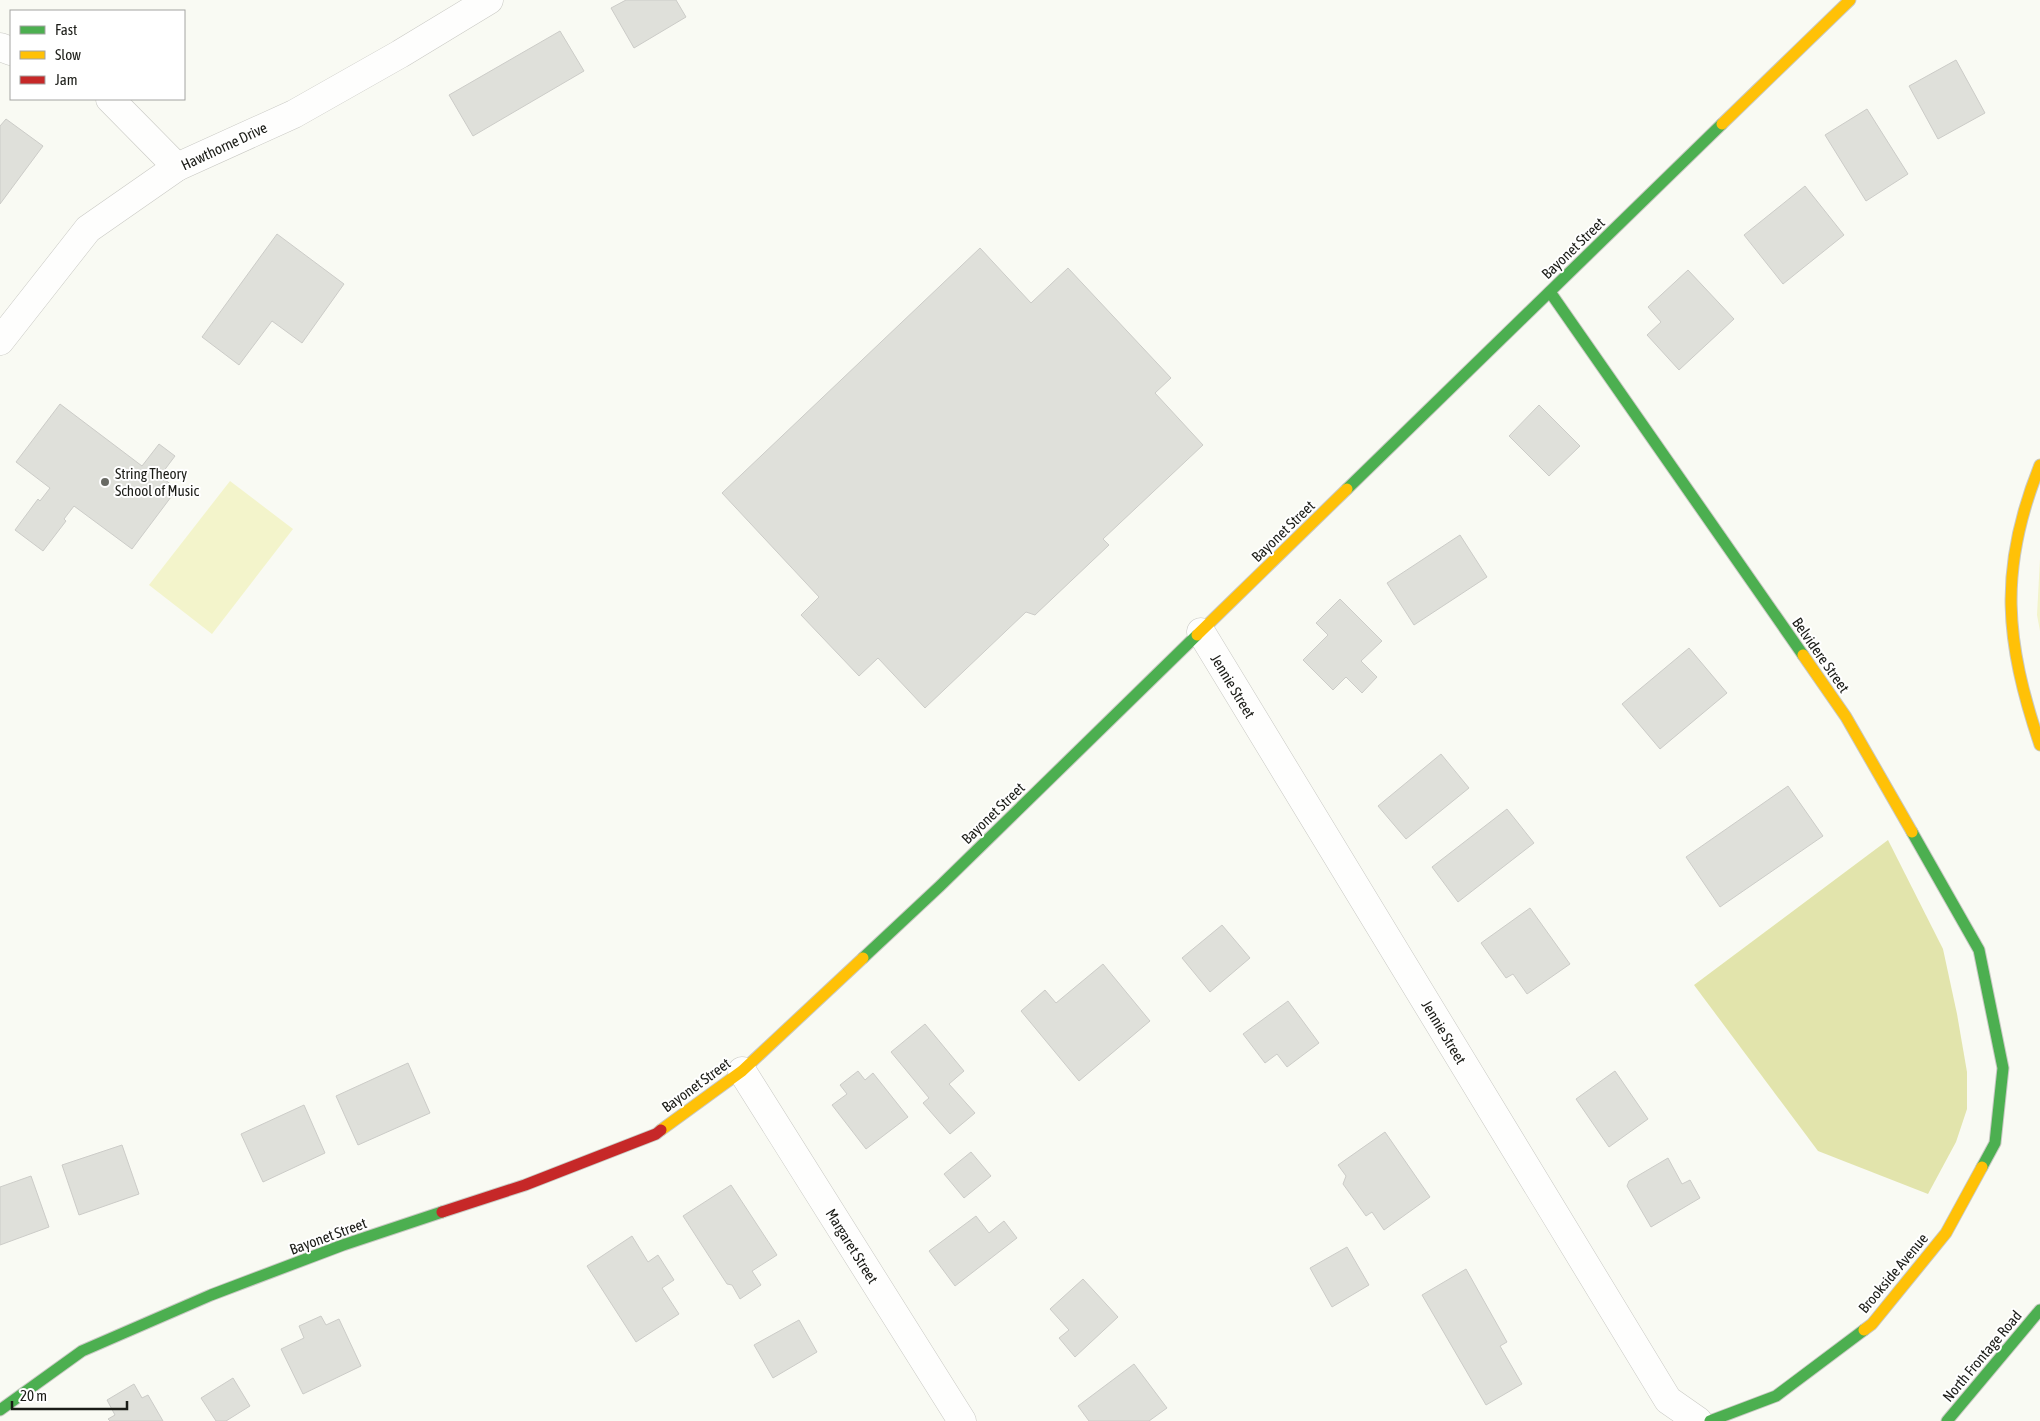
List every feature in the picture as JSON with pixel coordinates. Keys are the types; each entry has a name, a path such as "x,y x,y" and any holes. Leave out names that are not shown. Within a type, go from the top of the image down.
{"street":[{"name":"Hawthorne Drive","path":"0,341 88,229 177,168 294,114 400,54 488,0"},
{"name":"Bayonet Street","path":"0,1410 82,1351 211,1295 343,1245 526,1185 656,1134 742,1071 940,886 1850,0"},
{"path":"111,100 177,168"},
{"name":"Belvidere Street","path":"1550,292 1846,717 1979,950 2002,1068"},
{"path":"2040,466 2031,486 2017,541 2011,598 2012,634 2020,676 2040,745"},
{"name":"Jennie Street","path":"1201,632 1668,1400 1698,1421"},
{"name":"Brookside Avenue","path":"1710,1421 1776,1396 1872,1324 1946,1233 1995,1143 2002,1068"},
{"name":"Margaret Street","path":"742,1071 962,1421"},
{"path":"2018,1336 2040,1296"},
{"name":"North Frontage Road","path":"1947,1421 2040,1310"}],"green space":[{"path":"230,481 293,529 212,634 149,585"},
{"path":"2040,559 2040,631 2037,615"},
{"path":"1888,840 1943,949 1967,1072 1967,1109 1956,1142 1928,1194 1818,1151 1694,985"}],"building":[{"path":"626,0 676,0 686,17 634,48 611,8"},
{"path":"560,31 584,71 473,136 449,95"},
{"path":"1956,60 1985,113 1938,139 1909,86"},
{"path":"1867,109 1908,174 1866,201 1825,135"},
{"path":"6,119 43,146 0,204 0,126"},
{"path":"1805,186 1844,235 1783,284 1744,235"},
{"path":"277,234 344,284 302,343 272,321 239,365 202,337"},
{"path":"980,248 1031,303 1068,268 1171,378 1155,393 1203,445 1103,539 1109,545 1035,615 1026,612 925,708 878,658 859,676 801,615 819,597 722,493"},
{"path":"1688,270 1734,319 1679,370 1647,335 1661,322 1648,307"},
{"name":"String Theory School of Music","path":"60,404 142,466 159,444 175,456 160,476 177,489 132,549 74,506 64,519 66,521 43,551 15,530 38,499 40,501 50,488 16,462"},
{"path":"1539,405 1580,446 1549,476 1509,436"},
{"path":"1460,535 1487,577 1414,625 1387,583"},
{"path":"1340,599 1382,641 1361,661 1377,677 1362,693 1346,677 1333,690 1303,660 1328,635 1316,623"},
{"path":"1689,648 1727,693 1660,749 1622,704"},
{"path":"1441,754 1469,788 1406,839 1378,806"},
{"path":"1788,786 1823,836 1720,907 1686,857"},
{"path":"1507,809 1534,843 1458,902 1432,867"},
{"path":"1530,908 1570,964 1527,994 1513,974 1506,978 1481,943"},
{"path":"1222,925 1250,958 1210,992 1182,958"},
{"path":"1103,964 1150,1021 1079,1081 1021,1011 1045,990 1056,1003"},
{"path":"1288,1001 1319,1043 1287,1067 1277,1054 1265,1063 1243,1034"},
{"path":"925,1024 964,1071 949,1084 975,1113 950,1134 923,1103 929,1098 891,1052"},
{"path":"408,1063 430,1113 358,1145 336,1096"},
{"path":"858,1071 865,1080 873,1073 908,1117 866,1149 832,1105 847,1094 840,1085"},
{"path":"1615,1071 1648,1119 1609,1147 1576,1099"},
{"path":"304,1105 325,1153 263,1182 241,1134"},
{"path":"1385,1132 1430,1197 1384,1230 1372,1212 1366,1216 1343,1184 1346,1176 1338,1165"},
{"path":"122,1145 139,1194 79,1215 62,1165"},
{"path":"971,1152 991,1176 964,1198 944,1174"},
{"path":"1668,1158 1682,1184 1690,1180 1700,1198 1651,1227 1627,1186 1629,1181"},
{"path":"31,1176 49,1227 0,1245 0,1187"},
{"path":"731,1185 777,1255 752,1271 761,1285 740,1299 732,1285 727,1284 683,1216"},
{"path":"976,1216 989,1233 1004,1221 1017,1238 955,1286 929,1251"},
{"path":"632,1236 648,1262 658,1255 674,1280 662,1288 679,1314 636,1342 587,1266"},
{"path":"1347,1247 1369,1285 1332,1307 1310,1268"},
{"path":"1466,1269 1507,1342 1500,1346 1522,1384 1486,1405 1422,1295"},
{"path":"1083,1279 1118,1317 1075,1357 1059,1338 1069,1330 1050,1309"},
{"path":"321,1316 326,1325 339,1319 361,1366 303,1394 281,1349 304,1338 299,1326"},
{"path":"799,1320 817,1352 773,1378 754,1345"},
{"path":"1134,1364 1167,1408 1149,1421 1089,1421 1078,1406"},
{"path":"233,1378 250,1406 226,1421 216,1421 201,1398"},
{"path":"134,1384 142,1398 148,1395 163,1421 110,1421 108,1419 115,1415 107,1400"}],"traffic: fast":[{"path":"1347,489 1722,124"},
{"path":"1550,292 1803,655"},
{"path":"863,958 940,886 1197,635"},
{"path":"1912,832 1979,950 2003,1068 1995,1143 1982,1167"},
{"path":"0,1410 82,1351 211,1295 343,1245 442,1212"},
{"path":"1947,1421 2040,1310"},
{"path":"1710,1421 1776,1396 1864,1330"}],"traffic: slow":[{"path":"1722,124 1850,0"},
{"path":"2040,465 2017,538 2012,572 2011,605 2019,672 2040,745"},
{"path":"1197,635 1347,489"},
{"path":"1803,655 1846,717 1912,832"},
{"path":"661,1130 742,1071 863,958"},
{"path":"1864,1330 1872,1324 1946,1233 1982,1167"}],"traffic: jam":[{"path":"442,1212 525,1185 656,1134 661,1130"}],"place":[{"name":"String Theory School of Music","path":"105,482"}]}
